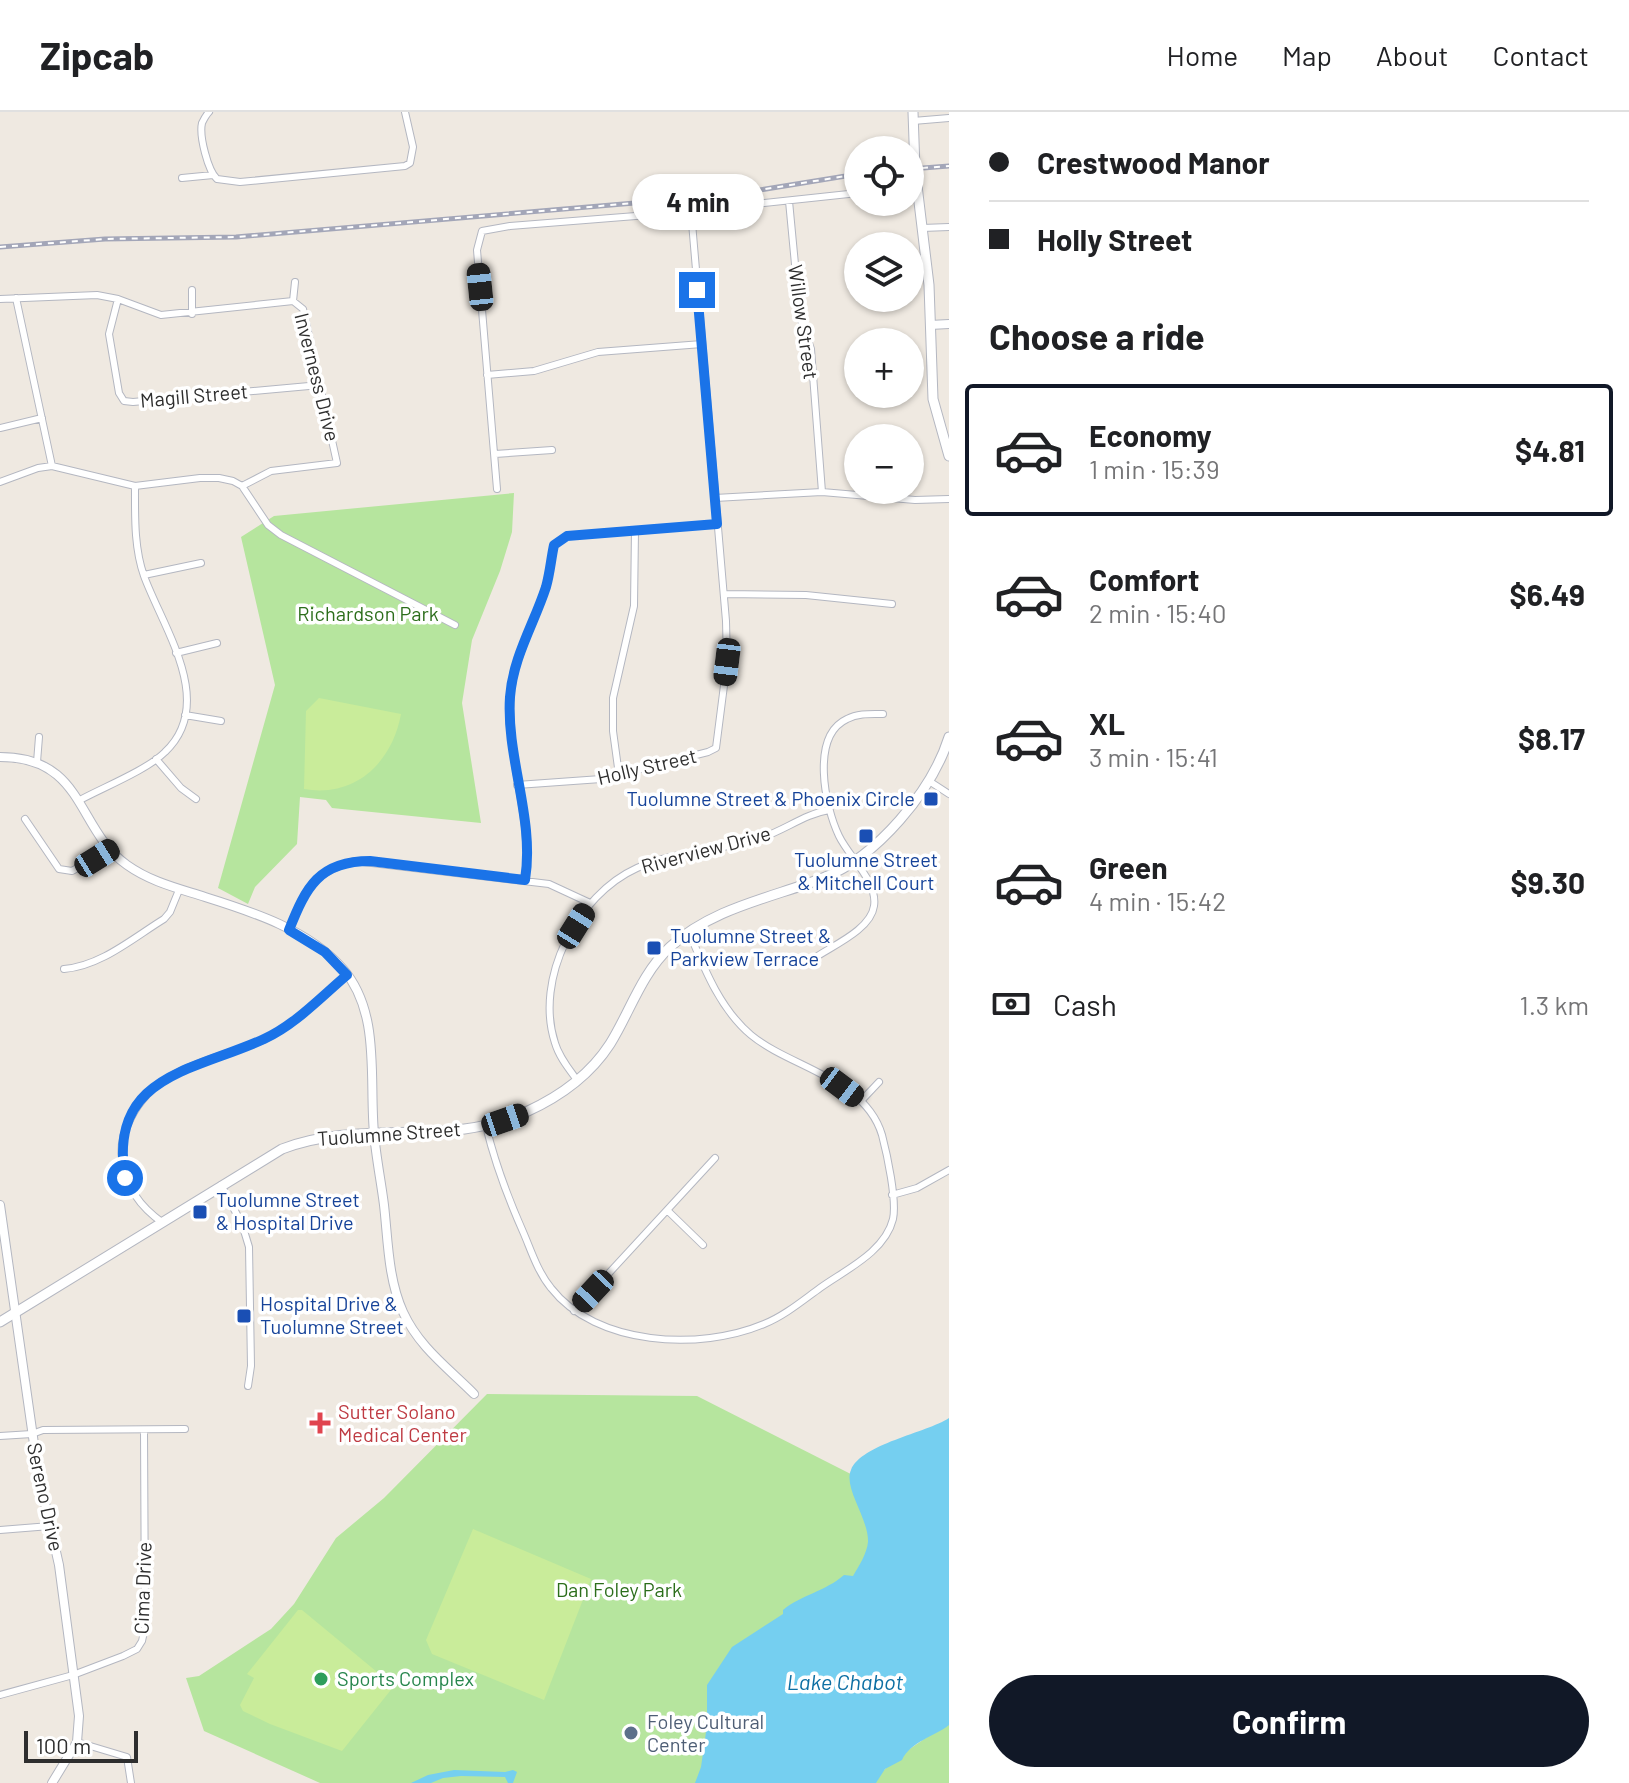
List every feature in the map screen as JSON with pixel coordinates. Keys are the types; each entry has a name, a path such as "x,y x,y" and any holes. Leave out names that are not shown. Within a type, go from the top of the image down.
{"main road":[{"path":"919,216 927,264 933,399 949,456"},
{"name":"Tuolumne Street","path":"0,1322 282,1149 303,1141 374,1132 486,1126 524,1113 564,1092 609,1046 639,986 658,959 689,932 731,909 827,876 853,861 896,824 929,781 949,737"}],"street":[{"path":"209,112 202,122 202,129 213,175 217,179 256,180 405,166 410,163 413,147 405,112"},
{"path":"913,117 949,118"},
{"path":"182,178 213,175"},
{"path":"497,489 478,243 482,231 844,195"},
{"name":"Willow Street","path":"789,201 800,317 811,349 822,492"},
{"name":"Holly Street","path":"517,785 588,781 716,748 727,662 724,594 691,211"},
{"path":"922,228 949,227"},
{"path":"293,301 295,282"},
{"path":"192,290 192,314"},
{"name":"Inverness Drive","path":"0,299 81,294 118,299 161,315 293,301 303,309 337,463 271,471 242,486"},
{"path":"16,298 52,466"},
{"name":"Magill Street","path":"118,299 109,334 119,393 124,401 320,385"},
{"path":"930,325 949,324"},
{"path":"487,375 534,371 598,352 702,344"},
{"path":"0,428 42,418"},
{"path":"495,454 552,450"},
{"path":"0,482 52,466 135,486 219,478 242,486 259,514 281,535 455,625"},
{"path":"80,800 156,759 173,744 185,715 185,681 144,575 135,526 135,486"},
{"path":"715,498 822,492 915,500 949,499"},
{"path":"525,880 527,845 511,735 510,693 519,651 545,589 554,545 567,536 717,524"},
{"path":"619,775 613,731 613,698 634,606 635,530"},
{"path":"144,575 201,563"},
{"path":"724,594 806,595 892,604"},
{"path":"176,653 217,643"},
{"path":"816,957 870,919 875,905 870,883 838,835 829,810 824,752 831,732 847,718 883,714"},
{"path":"185,715 221,721"},
{"path":"37,762 39,737"},
{"path":"0,757 18,757 37,762 65,783 122,862 143,876 242,908 289,930 325,952 347,975 363,1003 370,1031 374,1132 398,1301 412,1330 428,1352 474,1394"},
{"path":"156,759 181,788 196,799"},
{"path":"929,781 949,794"},
{"name":"Riverview Drive","path":"577,1080 554,1041 551,1004 553,978 560,957 590,903 608,886 638,867 763,837 829,810"},
{"path":"25,819 59,869 72,871 112,849"},
{"path":"289,930 299,905 317,878 332,867 355,861 525,880 560,887 590,903"},
{"path":"64,969 101,958 164,919 179,890"},
{"path":"486,1126 499,1177 543,1277 574,1311 596,1324 624,1334 654,1338 723,1335 766,1323 866,1257 887,1234 893,1218 882,1135 875,1120 861,1101 842,1087 751,1035 726,1008 689,932"},
{"path":"163,1223 145,1211 125,1178 121,1152 123,1134 139,1101 164,1079 266,1038 347,975"},
{"path":"861,1101 879,1082"},
{"path":"574,1311 715,1158"},
{"path":"892,1195 917,1188 949,1170"},
{"path":"221,1185 242,1224 249,1247 251,1366 248,1386"},
{"name":"Sereno Drive","path":"0,1205 32,1434 67,1615 79,1716 77,1742"},
{"path":"668,1211 703,1245"},
{"path":"0,1436 32,1434 43,1430 185,1429"},
{"name":"Cima Drive","path":"0,1695 73,1675 123,1656 137,1649 142,1641 145,1627 144,1430"},
{"path":"0,1530 50,1526"},
{"path":"52,1783 77,1742 127,1757 131,1783"}],"green space":[{"name":"Richardson Park","path":"514,493 512,532 472,640 462,703 481,823 332,808 326,800 300,797 297,844 255,887 248,904 218,888 275,685 241,537 274,516"},
{"path":"319,698 401,714 389,748 368,773 339,788 304,789 306,711"},
{"name":"Dan Foley Park","path":"487,1394 697,1396 904,1501 738,1783 320,1783 204,1731 186,1678 199,1676 271,1629 294,1604 336,1538 384,1498"},
{"path":"473,1529 591,1579 544,1700 432,1654 426,1640"},
{"name":"Sports Complex","path":"298,1610 302,1610 394,1686 342,1751 270,1724 243,1711 240,1705 254,1678 247,1674"},
{"path":"949,1722 949,1783 870,1783 898,1757"}],"water":[{"name":"Lake Chabot","path":"949,1418 949,1725 911,1748 902,1760 885,1769 876,1783 695,1783 701,1767 707,1725 707,1685 732,1647 783,1614 783,1610 790,1605 844,1575 853,1576 862,1559 868,1542 867,1533 849,1477 857,1461 880,1446"},
{"path":"454,1770 517,1772 513,1783 508,1783 505,1777 461,1776 431,1783 411,1783 428,1775"}],"railway":[{"path":"924,168 949,166"},
{"path":"0,247 105,239 236,237 729,195 844,176"}],"place":[{"name":"Tuolumne Street & Phoenix Circle","path":"931,799"},
{"name":"Tuolumne Street & Mitchell Court","path":"866,836"},
{"name":"Tuolumne Street & Parkview Terrace","path":"654,948"},
{"name":"Tuolumne Street & Hospital Drive","path":"200,1212"},
{"name":"Hospital Drive & Tuolumne Street","path":"244,1316"},
{"name":"Sutter Solano Medical Center","path":"320,1423"},
{"name":"Sports Complex","path":"321,1679"},
{"name":"Foley Cultural Center","path":"631,1733"}],"route":[{"path":"125,1178 121,1152 123,1134 139,1101 164,1079 266,1038 283,1028 347,975 325,952 289,930 299,905 317,878 332,867 370,861 525,880 527,845 511,735 510,693 522,643 545,589 554,545 567,536 717,524 697,290"}]}
